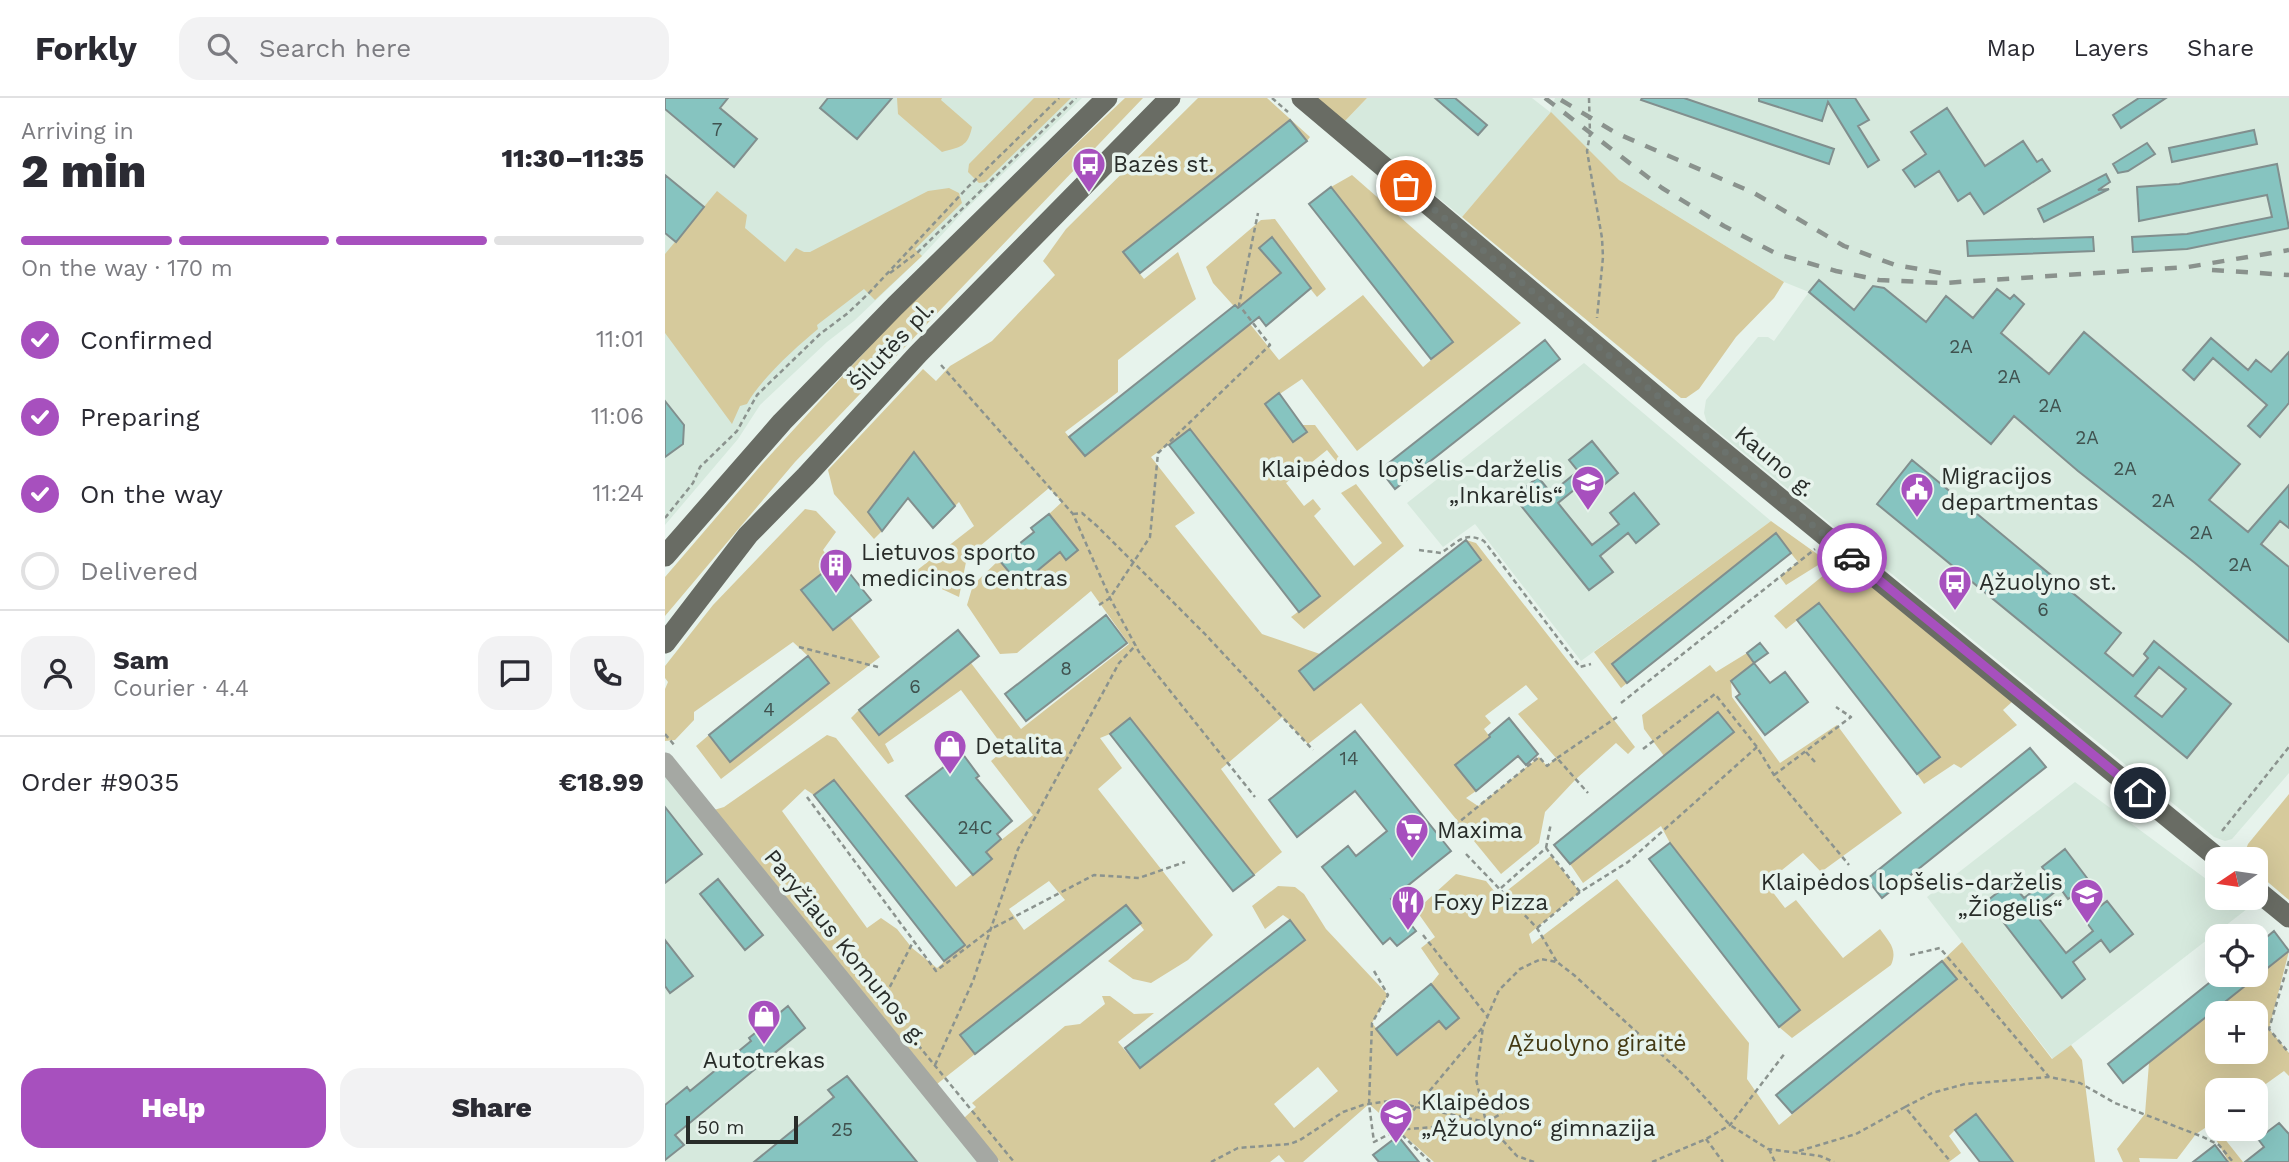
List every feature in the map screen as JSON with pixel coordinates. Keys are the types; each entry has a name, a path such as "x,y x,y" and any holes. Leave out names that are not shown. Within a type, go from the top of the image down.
{"main road":[{"name":"Šilutės pl.","path":"665,556 782,422 884,317 1107,98"},
{"name":"Šilutės pl.","path":"665,643 748,535 806,477 918,354 1170,98"},
{"name":"Kauno g.","path":"1302,98 1691,425 2205,847"},
{"path":"2268,900 2289,917"}],"street":[{"name":"Paryžiaus Komunos g.","path":"670,754 989,1162"}],"path":[{"path":"665,518 692,483 700,467 737,431 757,395 820,334 848,313 884,278 967,188 1059,98"},
{"path":"884,278 918,252 1076,98"},
{"path":"1589,98 1590,134 1587,151 1603,257 1597,318"},
{"path":"1099,605 1110,598 1135,564 1150,537 1158,453 1269,345 1239,305 1258,213"},
{"path":"884,317 918,354"},
{"path":"941,366 1073,514 1110,598 1136,645 1255,797"},
{"path":"1073,514 1082,513 1135,564 1204,633 1313,750"},
{"path":"1419,550 1441,553 1466,536 1474,536 1484,541 1580,667 1591,664"},
{"path":"1621,703 1818,547"},
{"path":"935,1065 973,981 1018,849 1119,663 1136,645"},
{"path":"799,648 878,667"},
{"path":"1643,749 1715,694 1757,747 1774,775 1849,865"},
{"path":"1774,775 1851,717 1836,707"},
{"path":"1448,831 1539,757 1547,766 1617,717"},
{"path":"665,734 670,754"},
{"path":"1537,928 1580,892 1629,862 1757,747"},
{"path":"2222,831 2289,747"},
{"path":"1805,751 1815,762"},
{"path":"1557,758 1588,793"},
{"path":"807,797 936,971 991,929 1094,875 1139,878 1185,862"},
{"path":"1500,889 1546,848 1551,823"},
{"path":"1546,848 1580,892"},
{"path":"1466,854 1537,928 1557,962 1685,1076 1730,1125 1768,1149 1821,1156 1835,1162"},
{"path":"1423,935 1487,1016"},
{"path":"883,1002 914,941"},
{"path":"1910,955 1940,948 2049,1077"},
{"path":"1534,1162 1517,1156 1486,1122 1476,1079 1483,1027 1499,990 1520,969 1541,959 1557,962"},
{"path":"2289,961 2269,1029 2289,1053"},
{"path":"1374,971 1388,995 1372,1023 1369,1104 1374,1142 1397,1130 1486,1122 1502,1113 1509,1100"},
{"path":"1397,1130 1483,1027"},
{"path":"1652,1162 1706,1139 1730,1125 1785,1052"},
{"path":"1796,1152 1856,1134 1932,1093 1965,1084 2049,1077 2080,1083 2115,1103 2203,1137 2219,1145 2233,1162"},
{"path":"1211,1162 1238,1148 1290,1144 1343,1112 1389,1101 1486,1122"},
{"path":"1905,1107 1950,1161"},
{"path":"1397,1130 1430,1162"},
{"path":"1706,1139 1723,1162"},
{"path":"1768,1149 1775,1162"}],"shaded area":[{"path":"665,98 1082,98 854,321 827,342 760,405 738,439 665,525"},
{"path":"1367,98 1532,98 1550,112 1555,98 2289,98 2289,773 2232,839 2225,841 2214,837 1707,423 1704,413 1706,400 1758,337 1768,337 1774,341 1809,292 1784,282 1619,180 1551,113 1462,217 1344,122"},
{"name":"Klaipėdos lopšelis-darželis „Inkarėlis“","path":"1584,363 1771,521 1581,661 1475,524 1443,547 1407,503"},
{"path":"665,774 979,1162 665,1162"},
{"name":"Klaipėdos lopšelis-darželis „Žiogelis“","path":"2075,782 2205,878 2205,910 2246,910 2228,924 2205,924 2205,941 2053,1059 1927,897"}],"green space":[{"path":"897,98 942,98 941,100 972,127 968,139 958,147 942,152 898,114"},
{"path":"1034,98 1071,98 985,182 979,183 968,172 969,164"},
{"path":"1125,98 1143,98 795,462 665,616 665,577 763,463 893,321"},
{"path":"1198,98 1267,98 1310,137 1307,141 1290,120 1123,252 1144,279 1178,252 1196,299 1118,360 1118,392 1065,432 1085,456 1250,324 1279,360 1363,295 1423,367 1452,342 1331,187 1352,175 1521,323 1357,451 1302,379 1265,404 1293,442 1307,432 1302,425 1315,425 1344,464 1341,467 1327,450 1286,483 1304,506 1313,499 1321,509 1314,516 1354,566 1382,543 1341,493 1356,484 1404,546 1304,629 1291,617 1319,596 1190,429 1151,457 1195,513 1175,526 1262,634 1320,654 1299,671 1314,690 1481,560 1466,540 1476,543 1635,747 1628,754 1616,743 1576,779 1545,812 1539,843 1501,874 1361,703 1308,744 1282,717 1221,769 1282,852 1254,875 1130,718 1110,734 1100,738 1122,768 1098,789 1213,935 1188,960 1151,983 1133,979 1108,961 1144,930 1125,905 961,1035 975,1054 937,1084 714,810 724,807 827,735 836,738 956,887 991,859 986,852 1033,815 991,761 1005,749 961,690 885,744 894,761 888,764 851,718 859,710 880,735 971,663 1021,729 1129,644 1091,591 1017,653 1000,654 967,605 973,585 999,560 1020,585 1060,552 1067,559 1077,551 1049,514 1062,502 1049,488 967,557 959,597 931,584 918,586 907,578 974,526 959,502 955,506 914,452 868,511 882,531 874,539 834,494 828,470 923,369 936,381 950,366 992,341 1055,275 1043,261 1066,229","holes":["1526,685 1538,699 1518,714 1556,758 1547,766 1539,757 1478,806 1466,798 1476,791 1455,765 1490,737 1484,729 1491,723 1485,716","834,780 964,945 937,968 912,948 897,929 881,918 867,928 782,811 805,789 814,795","1049,881 1065,900 1024,930 1009,909"]},
{"path":"1315,98 1367,98 1344,122"},
{"path":"1551,112 1619,180 1784,282 1774,298 1736,337 1699,389 1686,398 1681,398 1462,217"},
{"path":"949,188 959,193 962,203 915,249 922,256 875,300 864,289 817,325 818,329 769,375 747,404 740,406 732,424 665,333 665,254 717,191 747,215 745,228 785,262 796,248 810,252 928,191"},
{"path":"1275,219 1326,289 1317,297 1291,265 1250,324 1213,283 1206,267 1261,220"},
{"path":"805,509 816,511 836,532 823,550 833,565 801,590 832,630 850,617 880,657 721,779 696,746 709,735 731,762 829,683 793,642 694,712 694,720 675,740 665,741 665,689 668,682 665,678 665,666 713,605"},
{"path":"1771,521 1820,556 1823,562 1786,585 1780,577 1798,562 1775,534 1613,664 1627,683 1621,688 1594,652"},
{"path":"1842,560 2013,701 2003,710 2017,725 1961,768 1954,764 1924,784 1917,774 1939,756 1819,603 1786,629 1774,616"},
{"path":"1747,653 1754,663 1731,681 1732,697 1780,763 1837,725 1902,813 1821,872 1803,853 1772,878 1768,886 1785,908 1796,900 1843,958 1880,929 1893,950 1891,965 1792,1038 1779,1027 1800,1010 1670,843 1661,826 1583,883 1570,864 1734,732 1718,712 1664,756 1644,729 1642,715 1710,665 1716,672"},
{"path":"2289,794 2289,900 2268,882 2268,847 2247,847"},
{"name":"Ąžuolyno giraitė","path":"1551,856 1580,892 1529,934 1532,944 1617,879 1749,1043 1747,1079 1779,1125 1957,980 1942,961 1962,942 2052,1059 2071,1045 2082,1060 2095,1162 2013,1162 1955,1130 1949,1136 1961,1153 1949,1162 1434,1162 1369,1104 1303,1162 1285,1162 1279,1155 1270,1162 1000,1162 964,1118 976,1107 972,1103 1065,1026 1080,1024 1105,1004 1102,996 1110,996 1134,1014 1154,1013 1118,1042 1140,1068 1305,940 1283,915 1265,929 1252,906 1278,886 1295,887 1304,894 1326,929 1388,995 1372,1023 1398,1055 1439,1021 1446,1029 1459,1018 1431,984 1439,974 1421,948 1435,937 1418,913 1422,905 1456,874 1486,881 1499,897","holes":["1318,1067 1338,1091 1294,1128 1274,1104"]},
{"path":"2289,951 2269,1029 2289,1053 2289,1076 2284,1071 2268,1082 2268,1078 2205,1078 2205,1128 2196,1134 2177,1159 2139,1158 2140,1162 2123,1162 2117,1149 2145,1114 2149,1063 2205,1018 2205,1064 2268,1064 2268,1001 2226,1001 2244,987 2268,987 2268,968"},
{"path":"2217,1141 2226,1141 2243,1162 2229,1162"}],"building":[{"path":"665,98 728,98 720,108 757,139 734,167 665,109"},
{"path":"828,98 892,98 857,139 820,108"},
{"path":"1435,98 1455,98 1487,125 1478,135"},
{"path":"1684,98 1834,149 1829,164 1641,100"},
{"path":"1759,98 1855,98 1869,120 1858,126 1879,160 1868,167 1828,102 1822,121 1759,101"},
{"path":"2139,98 2166,98 2121,128 2113,115"},
{"path":"1947,108 1985,166 2023,141 2037,162 2042,159 2050,171 1984,214 1970,193 1958,201 1939,171 1915,187 1903,170 1926,154 1911,132"},
{"path":"1290,120 1307,141 1140,273 1123,252"},
{"path":"2254,130 2257,144 2172,162 2169,148"},
{"path":"2147,143 2155,154 2128,171 2118,173 2113,164"},
{"path":"2277,164 2289,228 2187,249 2133,252 2132,237 2187,234 2272,217 2267,195 2139,221 2137,187 2179,184"},
{"path":"2106,174 2110,182 2098,190 2109,189 2044,222 2038,209"},
{"path":"665,175 704,207 676,242 665,233"},
{"path":"1331,187 1453,342 1431,359 1309,204"},
{"path":"1272,237 1311,288 1266,326 1259,317 1085,456 1069,437 1235,305 1238,308 1281,273 1259,248"},
{"path":"2093,237 2094,251 1968,256 1967,241"},
{"path":"1819,280 1854,310 1873,286 1884,288 1926,322 1946,296 1973,318 1997,289 2010,299 2014,295 2024,304 2001,333 2049,374 2084,332 2240,464 2209,500 2248,532 2289,485 2289,528 2280,521 2261,544 2289,567 2289,642 2014,416 1991,444 1809,292"},
{"path":"2211,338 2248,370 2256,360 2271,372 2289,352 2289,403 2260,437 2248,426 2267,405 2213,358 2194,380 2183,370"},
{"path":"1545,340 1560,359 1395,489 1380,470"},
{"path":"1279,393 1307,432 1293,442 1265,404"},
{"path":"665,401 684,425 683,444 665,457"},
{"path":"1190,429 1320,596 1299,612 1169,445"},
{"path":"1592,441 1618,473 1594,493 1585,481 1558,503 1592,545 1619,524 1610,513 1634,493 1659,524 1636,543 1628,533 1600,556 1613,572 1589,590 1514,497 1538,477 1551,493 1578,471 1569,460"},
{"path":"914,452 955,506 933,528 908,498 882,531 868,512"},
{"path":"1912,460 2121,633 2105,653 2133,676 2148,658 2144,654 2154,641 2231,704 2187,758 1877,504","holes":["2159,667 2186,689 2162,717 2135,696"]},
{"path":"1049,514 1078,550 1066,560 1060,552 1020,585 999,560 1034,532 1031,528"},
{"path":"1776,533 1791,553 1627,683 1612,664"},
{"path":"1466,540 1481,560 1314,690 1299,671"},
{"name":"Lietuvos sporto medicinos centras","path":"839,560 871,600 833,630 801,590"},
{"path":"1819,603 1940,757 1917,774 1797,620"},
{"path":"1106,615 1127,643 1026,721 1005,694"},
{"path":"958,630 979,656 879,735 859,710"},
{"path":"1760,643 1768,653 1754,663 1747,653"},
{"path":"808,656 829,683 730,762 709,735"},
{"path":"1754,663 1770,683 1785,672 1808,702 1765,735 1736,697 1740,694 1731,681"},
{"path":"1718,712 1734,732 1570,864 1554,845"},
{"path":"1130,718 1254,875 1233,891 1110,734"},
{"path":"1509,718 1538,754 1526,765 1518,756 1476,791 1455,765"},
{"path":"1355,731 1451,851 1391,899 1416,931 1397,946 1390,938 1383,944 1322,867 1348,846 1356,856 1387,831 1355,791 1297,837 1269,800"},
{"path":"2030,748 2046,767 1882,898 1867,879"},
{"path":"962,753 979,776 976,778 1012,821 997,834 1001,839 986,852 992,859 973,875 906,796"},
{"path":"834,780 965,945 944,961 814,795"},
{"path":"665,807 702,854 665,883"},
{"path":"1670,843 1800,1010 1779,1027 1649,859"},
{"path":"2065,849 2090,882 2068,899 2060,888 2032,910 2066,953 2093,931 2084,919 2107,901 2133,934 2110,952 2101,940 2073,962 2085,979 2062,998 1987,901 2011,882 2024,898 2050,878 2042,867"},
{"path":"718,879 763,935 745,950 700,894"},
{"path":"1126,905 1141,923 975,1054 960,1035"},
{"path":"1290,920 1305,940 1140,1068 1125,1048"},
{"path":"2274,931 2289,951 2268,968 2268,936"},
{"path":"665,940 693,976 670,993 665,986"},
{"path":"1942,961 1957,979 1792,1113 1776,1095"},
{"path":"1431,984 1459,1018 1446,1029 1439,1021 1397,1055 1376,1029"},
{"path":"2205,986 2244,987 2226,1001 2205,1001 2205,1018 2123,1083 2108,1064"},
{"path":"788,1006 805,1028 675,1135 684,1145 665,1160 665,1105 687,1087 690,1091 751,1041 749,1038"},
{"path":"847,1076 917,1162 754,1162 834,1097 828,1090"},
{"path":"1976,1114 2013,1162 1980,1162 1955,1130"},
{"path":"2279,1123 2289,1134 2289,1162 2245,1162 2264,1147 2260,1141 2268,1141 2268,1131"},
{"name":"Klaipėdos „Ąžuolyno“ gimnazija","path":"1398,1136 1419,1162 1379,1162 1373,1155"},
{"path":"2215,1145 2228,1162 2193,1162"}],"railway":[{"path":"1545,98 1662,188 1724,226 1777,254 1879,280 1944,283 2188,267 2289,250"},
{"path":"1561,100 1616,133 1754,193 1844,246 1895,265 1947,274"},
{"path":"2212,270 2289,275"}],"way so far":[{"path":"1406,186 1852,558"}],"place":[{"name":"Bazės st.","path":"1089,194"},
{"name":"Klaipėdos lopšelis-darželis „Inkarėlis“","path":"1588,512"},
{"name":"Migracijos departmentas","path":"1917,519"},
{"name":"Lietuvos sporto medicinos centras","path":"836,595"},
{"name":"Ąžuolyno st.","path":"1955,612"},
{"name":"Detalita","path":"950,776"},
{"name":"Maxima","path":"1412,860"},
{"name":"Klaipėdos lopšelis-darželis „Žiogelis“","path":"2087,925"},
{"name":"Foxy Pizza","path":"1408,932"},
{"name":"Autotrekas","path":"764,1046"},
{"name":"Klaipėdos „Ąžuolyno“ gimnazija","path":"1396,1145"}],"route":[{"path":"1852,558 2140,793"}]}
